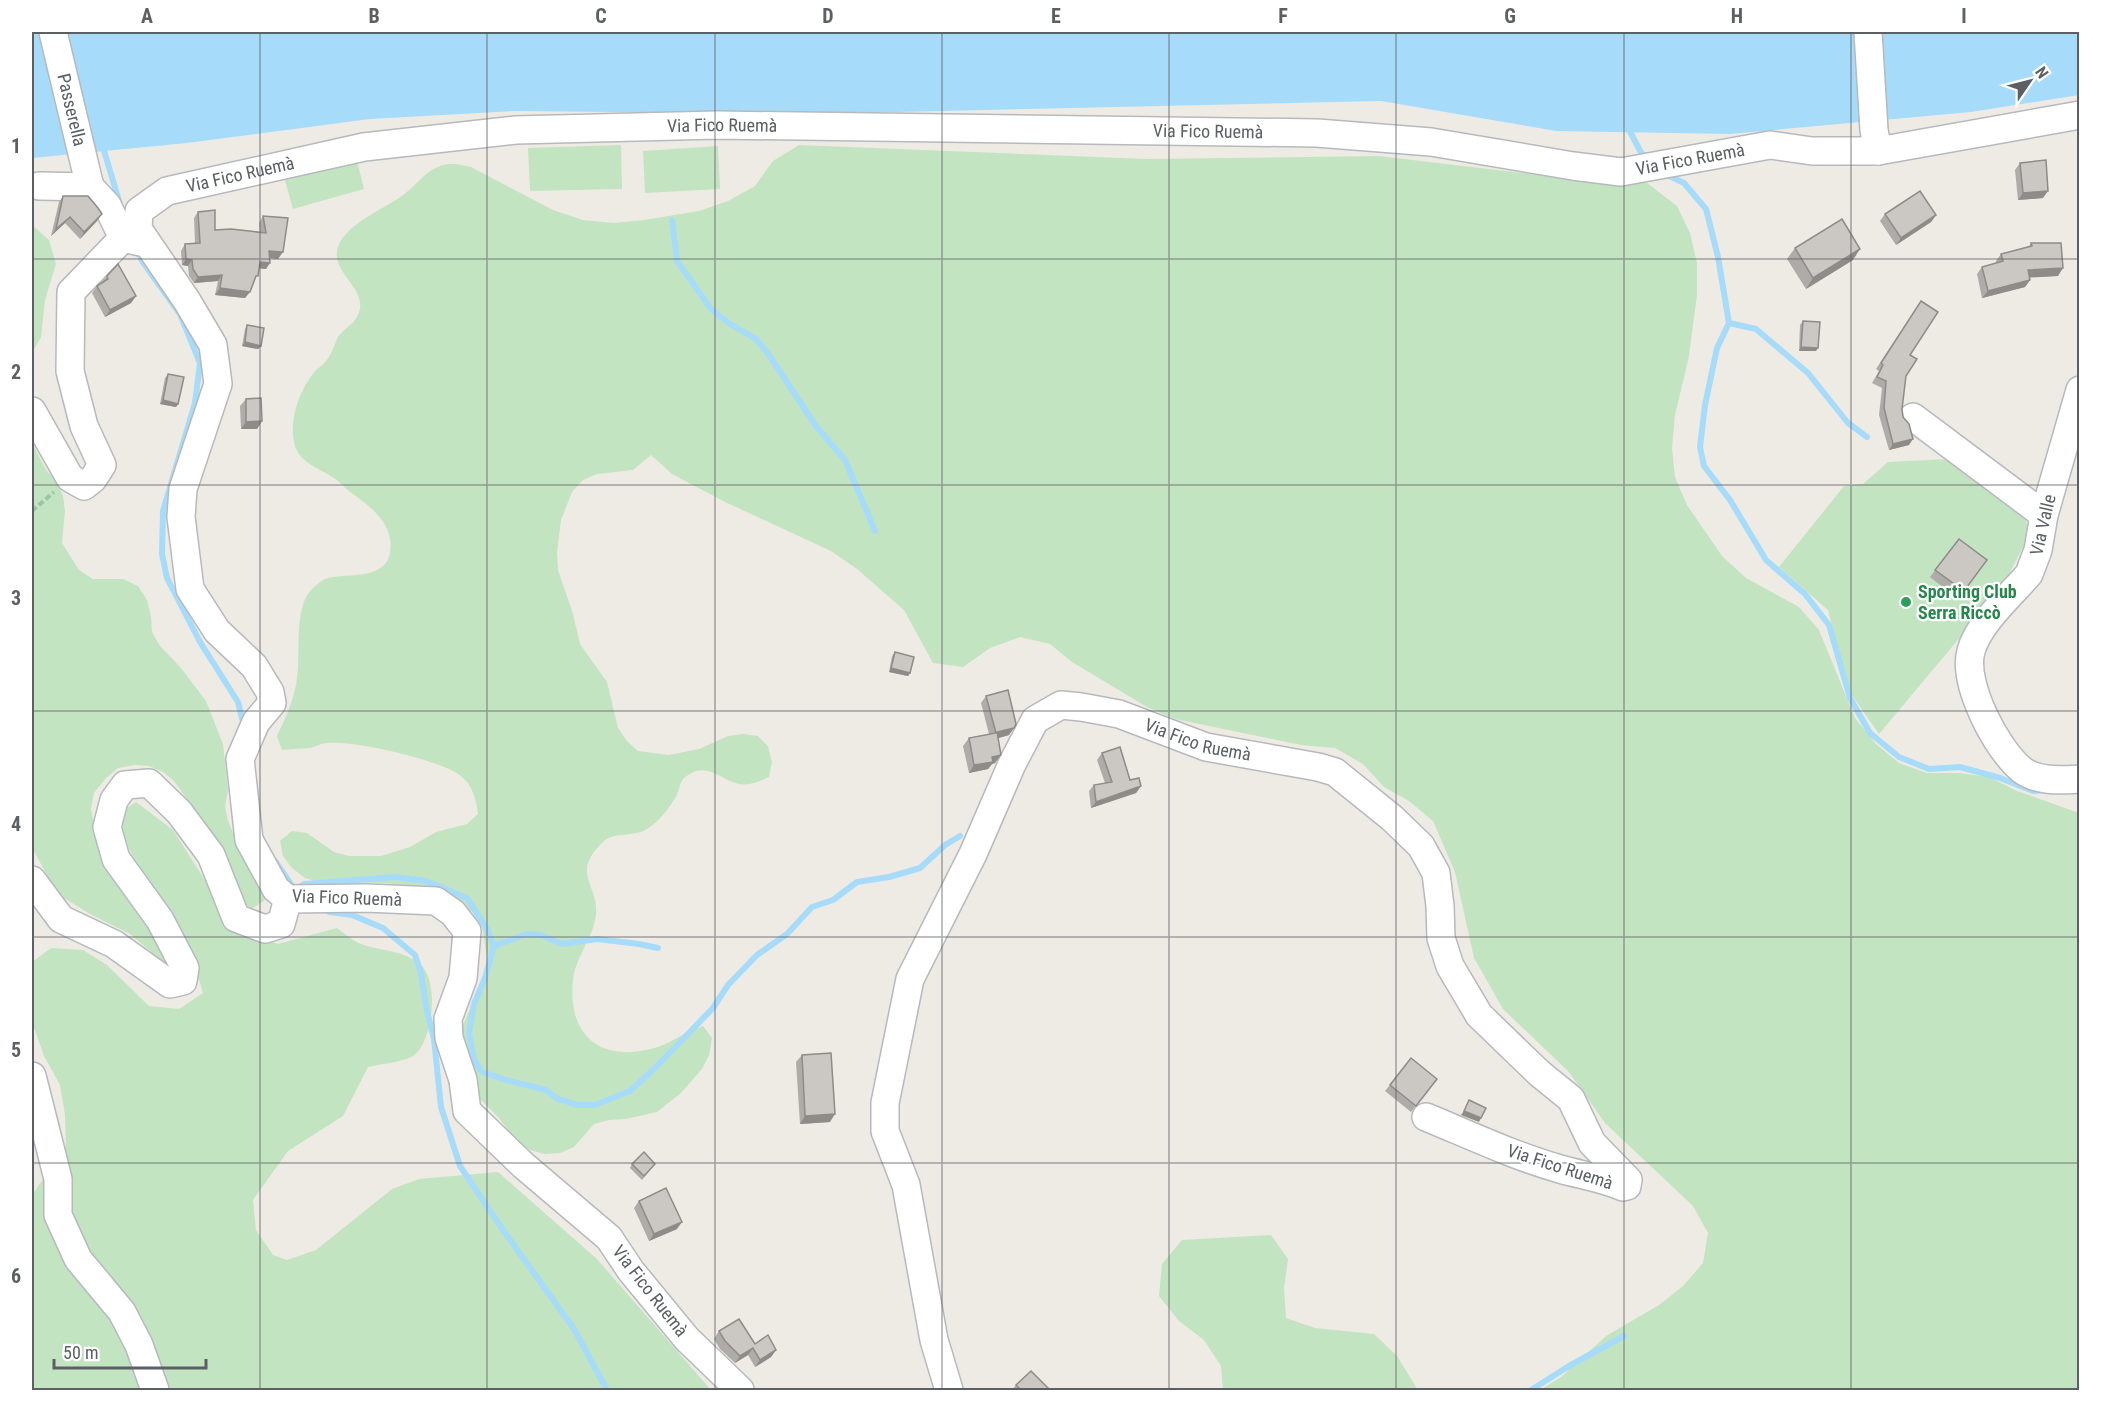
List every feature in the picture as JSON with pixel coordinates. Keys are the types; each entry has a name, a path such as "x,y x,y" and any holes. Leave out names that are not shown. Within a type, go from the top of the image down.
{"street":[{"name":"Passerella","path":"53,32 90,187"},
{"path":"1868,32 1876,140 2079,115"},
{"name":"Via Fico Ruemà","path":"740,1390 687,1340 631,1271 609,1238 523,1165 467,1111 463,1080 449,1038 448,1019 463,978 467,931 453,913 436,901 366,898 288,899 276,889 249,840 240,759 256,722 272,703 270,692 254,666 217,631 190,589 181,517 183,489 218,384 213,345 187,301 138,229 138,211 167,191 364,147 516,130 717,125 1317,133 1431,142 1621,172 1770,145 1812,151 1876,140"},
{"path":"39,186 90,187 107,205 123,238"},
{"path":"123,238 149,244"},
{"path":"32,411 70,478 84,486 93,479 102,465 84,426 70,371 71,292 123,238"},
{"name":"Via Valle","path":"2079,390 2044,515 2034,565 1980,632 1971,650 1969,666 1985,717 1999,744 2023,771 2049,780 2079,779"},
{"path":"1913,417 2044,515"},
{"name":"Via Fico Ruemà","path":"949,1390 934,1340 906,1185 885,1131 885,1103 910,980 973,854 1012,764 1035,720 1061,705 1119,714 1206,747 1335,772 1392,818 1421,846 1436,873 1441,938 1450,966 1479,1015 1539,1073 1571,1099 1592,1143 1628,1180 1627,1186 1623,1187 1610,1181 1560,1169 1498,1147 1426,1117"},
{"path":"32,880 61,919 114,944 170,984 183,981 185,968 160,920 116,859 107,827 114,800 125,785 149,783 179,812 211,855 236,918 265,929 281,924 288,899"},
{"path":"32,1077 58,1179 58,1215 78,1259 122,1312 139,1345 155,1390"}],"green space":[{"path":"621,145 622,189 530,191 528,148"},
{"path":"799,145 1146,159 1379,156 1556,177 1647,183 1677,206 1690,233 1697,263 1697,295 1689,356 1675,415 1672,448 1675,477 1687,505 1722,556 1746,578 1799,607 1819,630 1855,718 1876,744 1899,763 1927,773 1959,773 1989,777 2017,791 2079,813 2079,1390 1540,1390 1561,1377 1606,1336 1659,1305 1683,1286 1703,1263 1708,1233 1693,1206 1605,1123 1569,1072 1503,1009 1474,958 1455,872 1433,821 1409,801 1384,787 1363,764 1335,748 1301,745 1175,719 1147,707 1072,662 1050,644 1020,637 990,648 963,667 933,663 904,610 857,569 831,551 725,502 672,474 651,455 633,470 597,474 583,480 572,492 561,520 557,552 558,570 573,614 580,644 607,682 618,728 638,751 669,755 699,749 728,736 743,734 758,736 768,746 772,762 769,777 747,784 739,784 702,770 691,773 685,777 674,800 656,822 637,833 608,838 593,853 588,863 587,872 595,898 595,920 574,972 573,980 576,1017 583,1031 593,1042 605,1049 621,1052 658,1047 703,1026 712,1038 709,1055 702,1069 681,1093 657,1112 594,1124 574,1147 560,1153 545,1154 530,1150 517,1142 499,1118 478,1097 463,1040 463,1025 486,971 487,957 482,927 475,914 440,888 381,883 319,882 305,878 292,868 283,856 280,841 292,831 307,833 334,852 349,856 381,856 410,847 436,832 467,824 478,814 470,786 463,778 432,762 355,744 327,743 310,748 282,750 277,736 296,685 300,621 306,598 312,589 323,580 380,569 390,553 389,533 379,517 335,478 305,460 297,452 293,436 294,416 300,396 310,378 328,358 340,334 355,320 360,307 355,290 339,265 338,247 343,238 359,222 400,197 435,168 444,165 455,164 471,167 553,210 583,220 614,223 699,211 728,201 755,186 773,161"},
{"path":"718,146 720,189 645,193 643,151"},
{"path":"356,157 364,189 293,209 284,177"},
{"path":"32,225 49,240 56,264 45,300 41,337 32,350"},
{"path":"32,443 46,470 57,482 63,496 65,511 62,543 79,570 93,579 123,579 138,586 147,600 152,632 160,646 181,668 206,701 223,744 228,790 225,806 228,821 247,865 266,896 264,901 251,909 240,898 210,831 174,781 163,772 149,766 134,765 118,768 94,793 91,808 96,839 107,868 146,918 168,958 163,962 130,934 64,898 53,886 32,848"},
{"name":"Sporting Club Serra Riccò","path":"1949,459 2023,514 2028,526 2026,541 1999,594 1879,734 1849,691 1828,610 1779,567 1844,486 1863,484 1888,462"},
{"path":"136,802 173,830 236,929 278,944 337,928 360,944 414,960 426,972 430,984 432,1011 420,1049 409,1058 368,1067 343,1116 288,1151 253,1200 256,1230 273,1255 287,1260 316,1250 392,1189 419,1179 498,1172 597,1259 711,1390 32,1390 32,1195 66,1146 65,1115 60,1085 44,1056 32,1022 32,962 51,948 83,950 107,965 149,1006 179,1009 203,993 190,949 132,856 127,844 122,811"},
{"path":"1271,1235 1288,1259 1284,1288 1286,1318 1315,1328 1374,1334 1397,1356 1418,1390 1223,1390 1221,1366 1204,1340 1179,1321 1159,1296 1162,1264 1182,1240"}],"water":[{"path":"32,32 2079,32 2079,95 1971,112 1730,134 1556,131 1381,101 810,114 514,111 370,119 187,143 32,158"}],"building":[{"path":"2046,160 2048,191 2023,193 2020,163"},
{"path":"1920,191 1936,215 1901,238 1885,214"},
{"path":"63,196 88,196 102,214 84,232 70,217 56,229"},
{"path":"215,210 215,230 231,229 266,233 263,216 288,218 283,252 269,251 270,263 260,262 258,276 250,292 220,288 222,275 198,277 193,269 192,260 186,259 185,244 200,243 198,212"},
{"path":"1842,219 1860,249 1813,278 1795,248"},
{"path":"2031,243 2061,243 2063,268 2028,270 2030,280 1988,291 1982,267 2003,261 2001,254 2032,246"},
{"path":"118,264 136,296 110,310 97,286 108,279 107,276"},
{"path":"1921,301 1938,312 1910,355 1917,359 1906,376 1902,409 1903,417 1909,424 1913,439 1893,444 1884,408 1886,381 1877,377 1883,365 1881,363"},
{"path":"1803,321 1820,322 1818,348 1801,347"},
{"path":"247,325 264,328 261,346 245,342"},
{"path":"168,374 184,377 178,404 163,400"},
{"path":"261,398 262,421 246,422 246,399"},
{"path":"1959,539 1987,560 1964,591 1935,570"},
{"path":"895,652 914,657 910,673 891,668"},
{"path":"1008,690 1016,724 1014,728 997,732 1001,755 992,757 993,762 974,765 969,738 996,733 986,696"},
{"path":"1120,747 1130,780 1139,778 1141,786 1096,802 1094,785 1112,782 1102,753"},
{"path":"831,1053 835,1114 805,1116 802,1055"},
{"path":"1411,1058 1437,1079 1416,1106 1390,1085"},
{"path":"1469,1100 1486,1108 1481,1118 1464,1111"},
{"path":"644,1152 655,1164 644,1176 632,1164"},
{"path":"666,1188 682,1222 654,1234 639,1201"},
{"path":"739,1319 755,1344 768,1335 776,1350 760,1360 753,1348 740,1356 725,1341 719,1331"},
{"path":"1031,1371 1050,1390 1021,1390 1016,1385"}],"waterway":[{"path":"1627,126 1645,160"},
{"path":"102,144 120,204"},
{"path":"1665,174 1684,183 1706,209 1718,257 1729,323 1717,348 1705,405 1700,447 1704,466 1730,500 1766,560 1805,594 1829,625 1850,698 1870,733 1899,757 1929,769 1960,767 2000,778 2033,791 2043,790"},
{"path":"672,220 677,261 711,309 730,324 756,339 767,352 816,426 845,460 875,531"},
{"path":"138,250 142,261 180,314 200,363 195,403 163,511 162,554 167,578 200,642 238,702 244,726"},
{"path":"1729,323 1756,329 1808,373 1848,423 1867,437"},
{"path":"296,889 304,884 395,877 426,881 467,898 487,929 494,946 485,978 474,1004 469,1033 474,1060 482,1072 546,1090 556,1098 577,1105 595,1105 630,1091 713,1008 728,985 757,955 787,934 812,907 833,900 857,882 889,877 920,868 945,845 960,836"},
{"path":"275,861 295,890"},
{"path":"324,908 329,912 352,915 383,928 415,955 421,973 434,1039 441,1107 460,1166 574,1329 607,1390"},
{"path":"494,946 527,934 541,935 562,944 597,939 658,948"},
{"path":"1531,1390 1624,1336"}],"place":[{"name":"Sporting Club Serra Riccò","path":"1906,602"}]}
